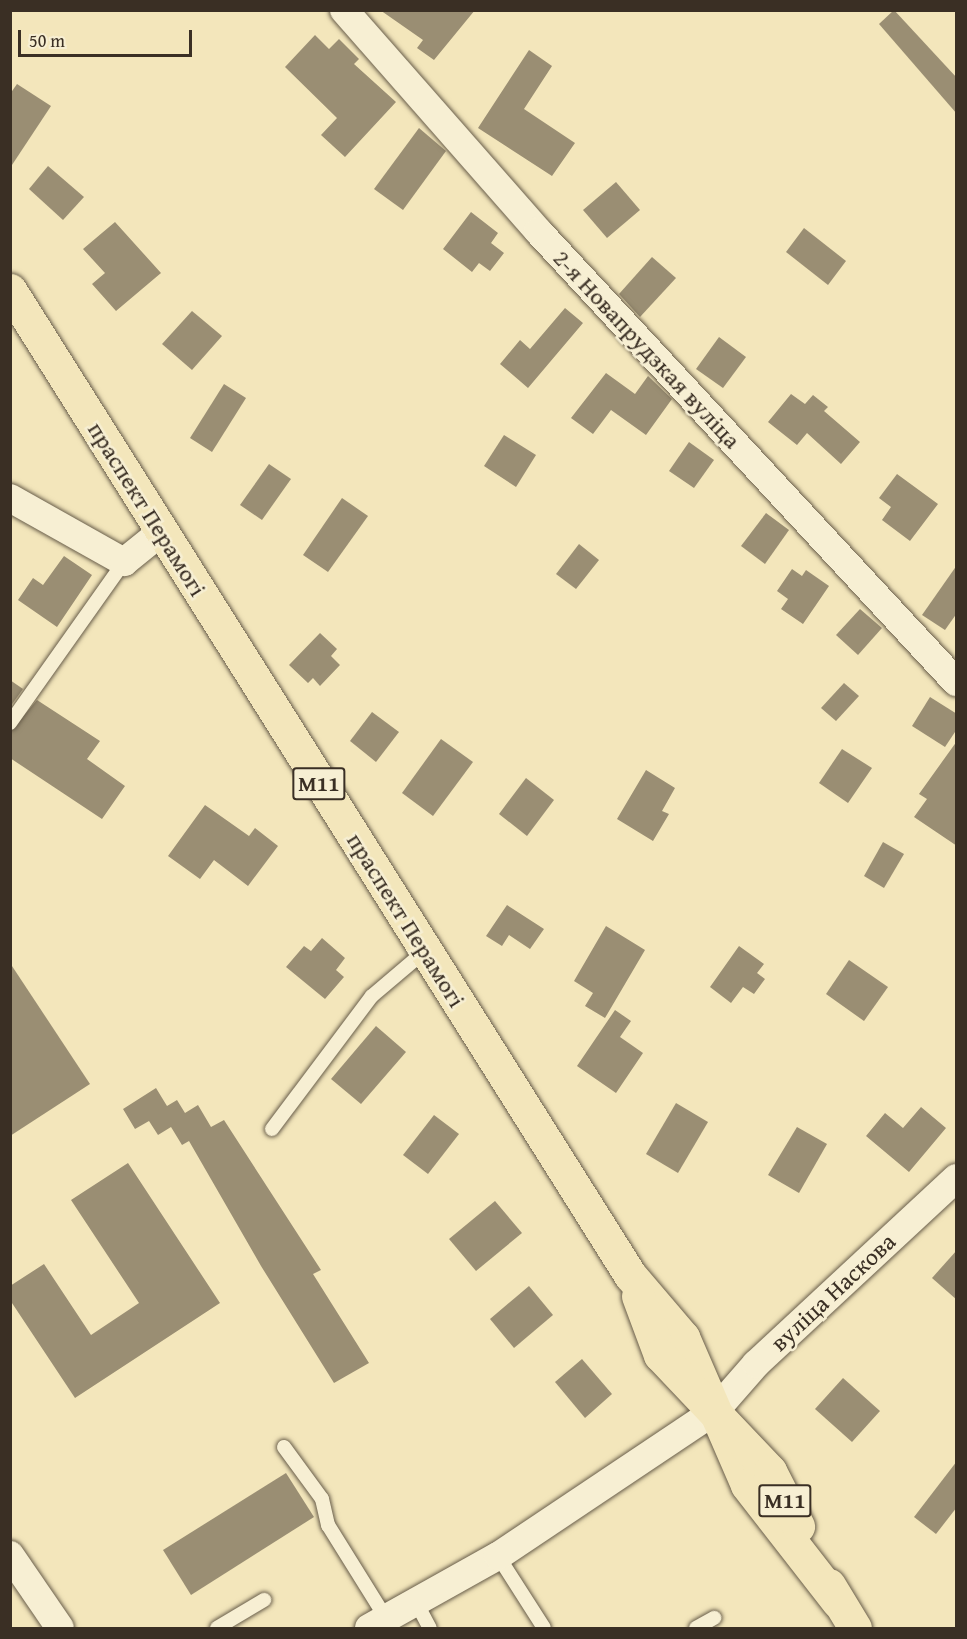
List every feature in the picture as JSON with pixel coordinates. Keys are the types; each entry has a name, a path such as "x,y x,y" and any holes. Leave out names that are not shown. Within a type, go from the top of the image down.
{"main road":[{"name":"праспект Перамогі","path":"10,290 630,1275 683,1337 715,1411 770,1471 847,1616"}],"street":[{"name":"2-я Новапрудзкая вуліца","path":"344,10 538,231 957,682"},
{"path":"10,498 124,562 161,532"},
{"name":"вуліца Наскова","path":"377,1624 417,1604 498,1556 715,1411 756,1364 957,1178"},
{"path":"10,1555 60,1629"}],"lane":[{"path":"10,723 124,562"},
{"path":"272,1129 372,996 426,951"},
{"path":"284,1447 322,1499 328,1525 377,1624"},
{"path":"498,1556 544,1629"},
{"path":"217,1629 264,1600"},
{"path":"417,1604 430,1629"},
{"path":"696,1629 714,1618"}],"building":[{"path":"380,10 475,10 434,60 417,48 423,40"},
{"path":"894,10 957,78 957,114 879,24"},
{"path":"315,35 329,49 339,39 359,59 354,64 396,102 345,157 321,135 337,118 285,67"},
{"path":"529,50 552,66 524,109 575,143 552,176 478,128"},
{"path":"17,84 51,106 10,168 10,94"},
{"path":"419,128 446,151 403,210 374,189"},
{"path":"48,166 84,197 63,220 29,189"},
{"path":"616,182 640,210 607,238 583,210"},
{"path":"471,212 498,233 491,243 504,253 490,271 479,263 472,272 443,249"},
{"path":"115,222 161,273 116,311 92,284 105,273 83,249"},
{"path":"804,228 846,261 828,285 786,252"},
{"path":"652,257 676,278 640,317 619,294"},
{"path":"565,308 583,323 528,388 500,364 520,340 530,349"},
{"path":"192,311 222,336 192,370 162,344"},
{"path":"719,337 746,357 723,388 696,369"},
{"path":"606,373 635,394 648,376 672,399 646,435 611,410 593,434 571,418"},
{"path":"224,384 246,398 212,452 190,438"},
{"path":"791,394 805,404 813,395 828,407 824,411 860,442 841,464 807,433 797,445 768,422"},
{"path":"504,435 536,455 516,487 484,466"},
{"path":"689,442 714,460 694,488 669,471"},
{"path":"269,464 291,479 262,520 240,505"},
{"path":"897,474 938,504 910,541 882,520 891,507 879,498"},
{"path":"342,498 368,516 328,572 303,555"},
{"path":"766,513 789,530 765,564 741,546"},
{"path":"579,544 599,560 576,589 556,574"},
{"path":"64,556 92,575 57,627 18,600 33,578 43,585"},
{"path":"957,565 957,613 945,630 922,615"},
{"path":"792,569 802,576 806,570 829,586 803,624 781,609 788,599 777,591"},
{"path":"860,609 882,628 858,655 836,635"},
{"path":"320,633 337,649 331,656 340,665 320,686 313,678 308,683 289,665"},
{"path":"10,680 23,689 10,707"},
{"path":"844,683 859,696 836,721 821,708"},
{"path":"930,697 957,714 957,729 945,747 912,726"},
{"path":"37,700 100,741 87,759 125,786 102,819 10,758 10,732"},
{"path":"372,712 399,732 376,762 350,741"},
{"path":"441,739 473,762 433,816 402,793"},
{"path":"957,741 957,846 914,817 927,799 919,794"},
{"path":"842,749 872,768 848,803 819,783"},
{"path":"646,770 675,788 662,811 669,814 653,841 617,819"},
{"path":"526,778 554,800 527,836 499,814"},
{"path":"205,805 249,836 255,828 278,846 248,886 214,860 200,879 168,856"},
{"path":"883,842 904,854 884,888 864,876"},
{"path":"507,905 544,929 530,949 509,935 502,946 486,936"},
{"path":"606,926 645,950 605,1018 585,1006 593,993 574,981"},
{"path":"322,938 345,958 336,970 344,977 325,999 286,967 304,946 311,951"},
{"path":"739,946 764,964 757,973 765,979 754,994 743,987 731,1003 710,987"},
{"path":"849,960 888,987 864,1021 826,994"},
{"path":"10,963 90,1084 10,1136"},
{"path":"615,1010 631,1021 620,1037 643,1053 616,1093 577,1066"},
{"path":"376,1026 406,1052 361,1104 331,1079"},
{"path":"156,1088 167,1106 177,1100 185,1113 198,1105 211,1127 224,1120 321,1270 313,1274 369,1363 334,1383 261,1266 189,1141 182,1145 171,1127 158,1135 149,1121 135,1129 123,1109"},
{"path":"676,1103 708,1122 678,1173 646,1154"},
{"path":"921,1107 946,1128 909,1172 866,1136 885,1113 903,1128"},
{"path":"434,1115 459,1134 428,1174 403,1155"},
{"path":"797,1127 827,1144 799,1193 768,1175"},
{"path":"128,1163 220,1303 75,1398 10,1300 10,1286 44,1264 91,1335 139,1303 71,1200"},
{"path":"495,1201 522,1233 476,1271 449,1239"},
{"path":"957,1250 957,1300 932,1278"},
{"path":"529,1286 553,1315 514,1348 490,1319"},
{"path":"582,1359 612,1394 585,1418 555,1382"},
{"path":"843,1378 880,1411 852,1442 815,1409"},
{"path":"957,1461 957,1507 936,1534 914,1517"},
{"path":"286,1473 314,1517 191,1595 163,1550"}]}
